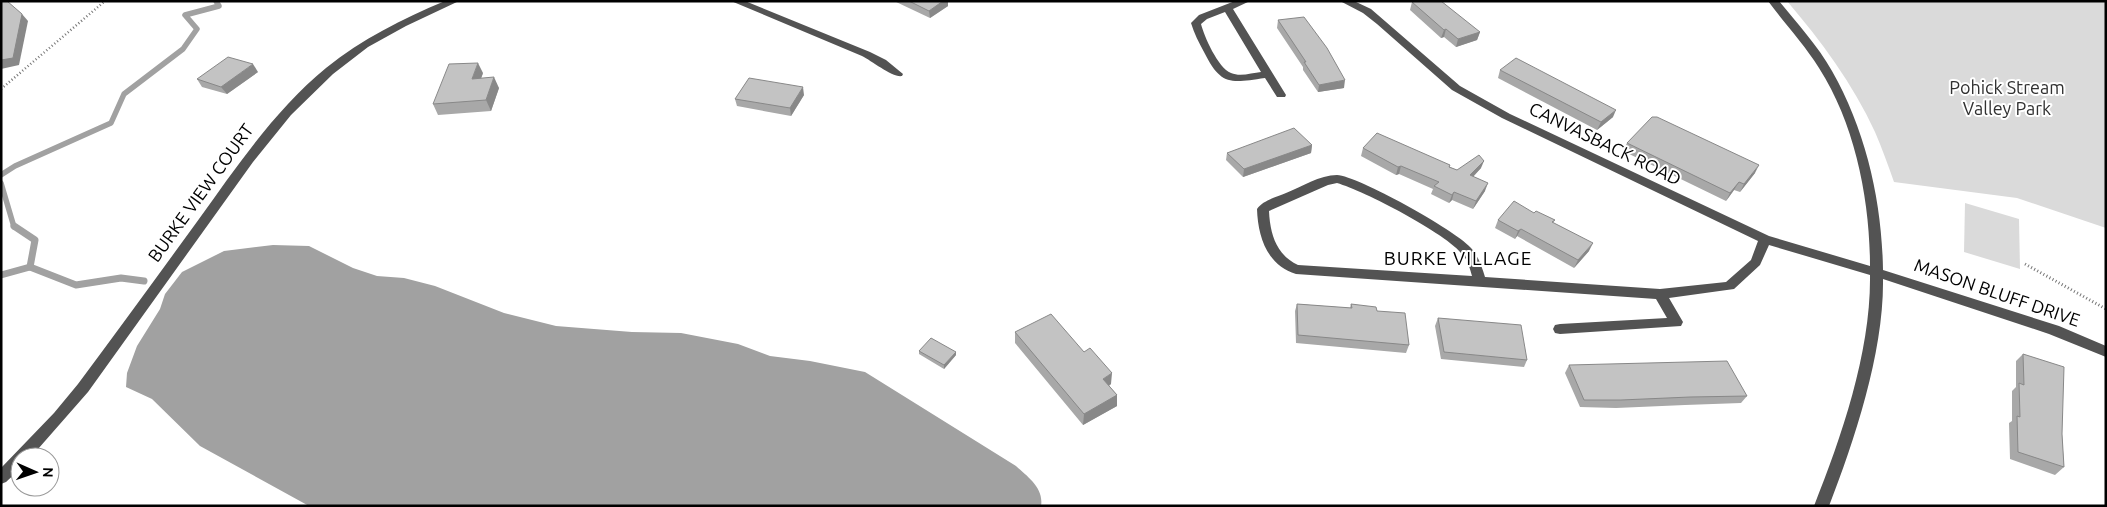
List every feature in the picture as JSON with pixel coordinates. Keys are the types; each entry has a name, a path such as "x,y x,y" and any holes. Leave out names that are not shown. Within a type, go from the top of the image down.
{"street":[{"name":"BURKE VIEW COURT","path":"31,447 60,417 83,388 247,161 291,108 309,90 352,54 411,20 454,1"},
{"path":"736,1 866,54 882,62 898,74"},
{"path":"1245,1 1203,17 1196,23 1198,31 1218,70 1228,76 1240,78 1268,74"},
{"name":"CANVASBACK ROAD","path":"1345,1 1367,11 1456,88 1506,116 1765,239 1876,272"},
{"path":"1773,1 1798,31 1826,72 1840,98 1854,134 1867,178 1873,224 1876,272 1874,320 1866,362 1840,459 1821,506"},
{"path":"1228,8 1281,95"},
{"path":"1481,283 1475,265 1466,250 1448,235 1351,183 1337,179 1326,181 1270,204 1263,210 1263,220 1275,254 1284,263 1296,270 1481,283 1660,294 1729,286 1756,262 1765,239"},
{"name":"MASON BLUFF DRIVE","path":"1876,272 2054,330 2106,352"},
{"path":"1560,329 1676,322 1660,294"},
{"name":"BURKE VIEW COURT","path":"1,478 10,469"}],"path":[{"path":"1,89 104,1"},
{"path":"2025,264 2106,309"}],"green space":[{"name":"Pohick Stream Valley Park","path":"1787,1 2106,1 2106,228 2017,198 1894,182 1883,150 1857,97 1824,47"},
{"path":"1965,203 2019,219 2020,269 1964,252"}],"shaded area":[{"path":"273,245 309,246 353,268 377,276 404,278 435,286 504,313 556,326 632,332 681,333 738,344 770,356 810,361 865,372 1016,466 1038,488 1041,506 309,506 200,446 152,399 126,387 127,373 137,346 160,309 165,294 182,272 224,251"}],"building":[{"path":"1,1 7,1 22,14 13,58 1,60"},
{"path":"909,1 943,1 929,11"},
{"path":"1441,1 1480,32 1458,39 1446,29 1444,30 1412,2"},
{"path":"1304,17 1327,48 1345,80 1319,85 1278,20"},
{"path":"228,57 253,64 221,87 197,79"},
{"path":"1516,58 1616,110 1601,122 1500,70"},
{"path":"478,63 472,79 494,77 486,100 433,104 449,64"},
{"path":"749,78 803,87 790,108 735,99"},
{"path":"1652,117 1657,117 1759,165 1744,184 1739,182 1730,193 1627,143"},
{"path":"1294,128 1312,145 1244,169 1227,153"},
{"path":"1377,133 1450,165 1449,167 1457,170 1479,155 1484,161 1470,175 1488,183 1476,201 1454,192 1452,195 1434,186 1439,182 1401,166 1398,167 1363,148"},
{"path":"1514,201 1534,213 1536,211 1555,220 1552,222 1593,243 1578,260 1521,229 1518,231 1498,220"},
{"path":"1297,304 1352,308 1351,304 1376,307 1377,311 1405,313 1409,345 1298,335"},
{"path":"1051,314 1084,352 1090,348 1112,373 1103,379 1117,395 1084,414 1015,332"},
{"path":"1438,318 1521,325 1527,360 1444,352"},
{"path":"931,338 956,352 944,365 919,351"},
{"path":"2023,354 2064,367 2062,434 2064,467 2018,452 2017,416 2020,417 2019,383 2024,385"},
{"path":"1727,361 1747,396 1584,400 1569,365"}],"waterway":[{"path":"1,175 15,166 111,123 124,94 183,49 197,29 185,15 219,6 216,1"},
{"path":"1,183 14,227"},
{"path":"14,226 35,240 30,267"},
{"path":"1,275 30,267"},
{"path":"30,267 76,285 121,278 144,281"}],"district":[{"name":"BURKE VILLAGE","path":"1458,258"}]}
